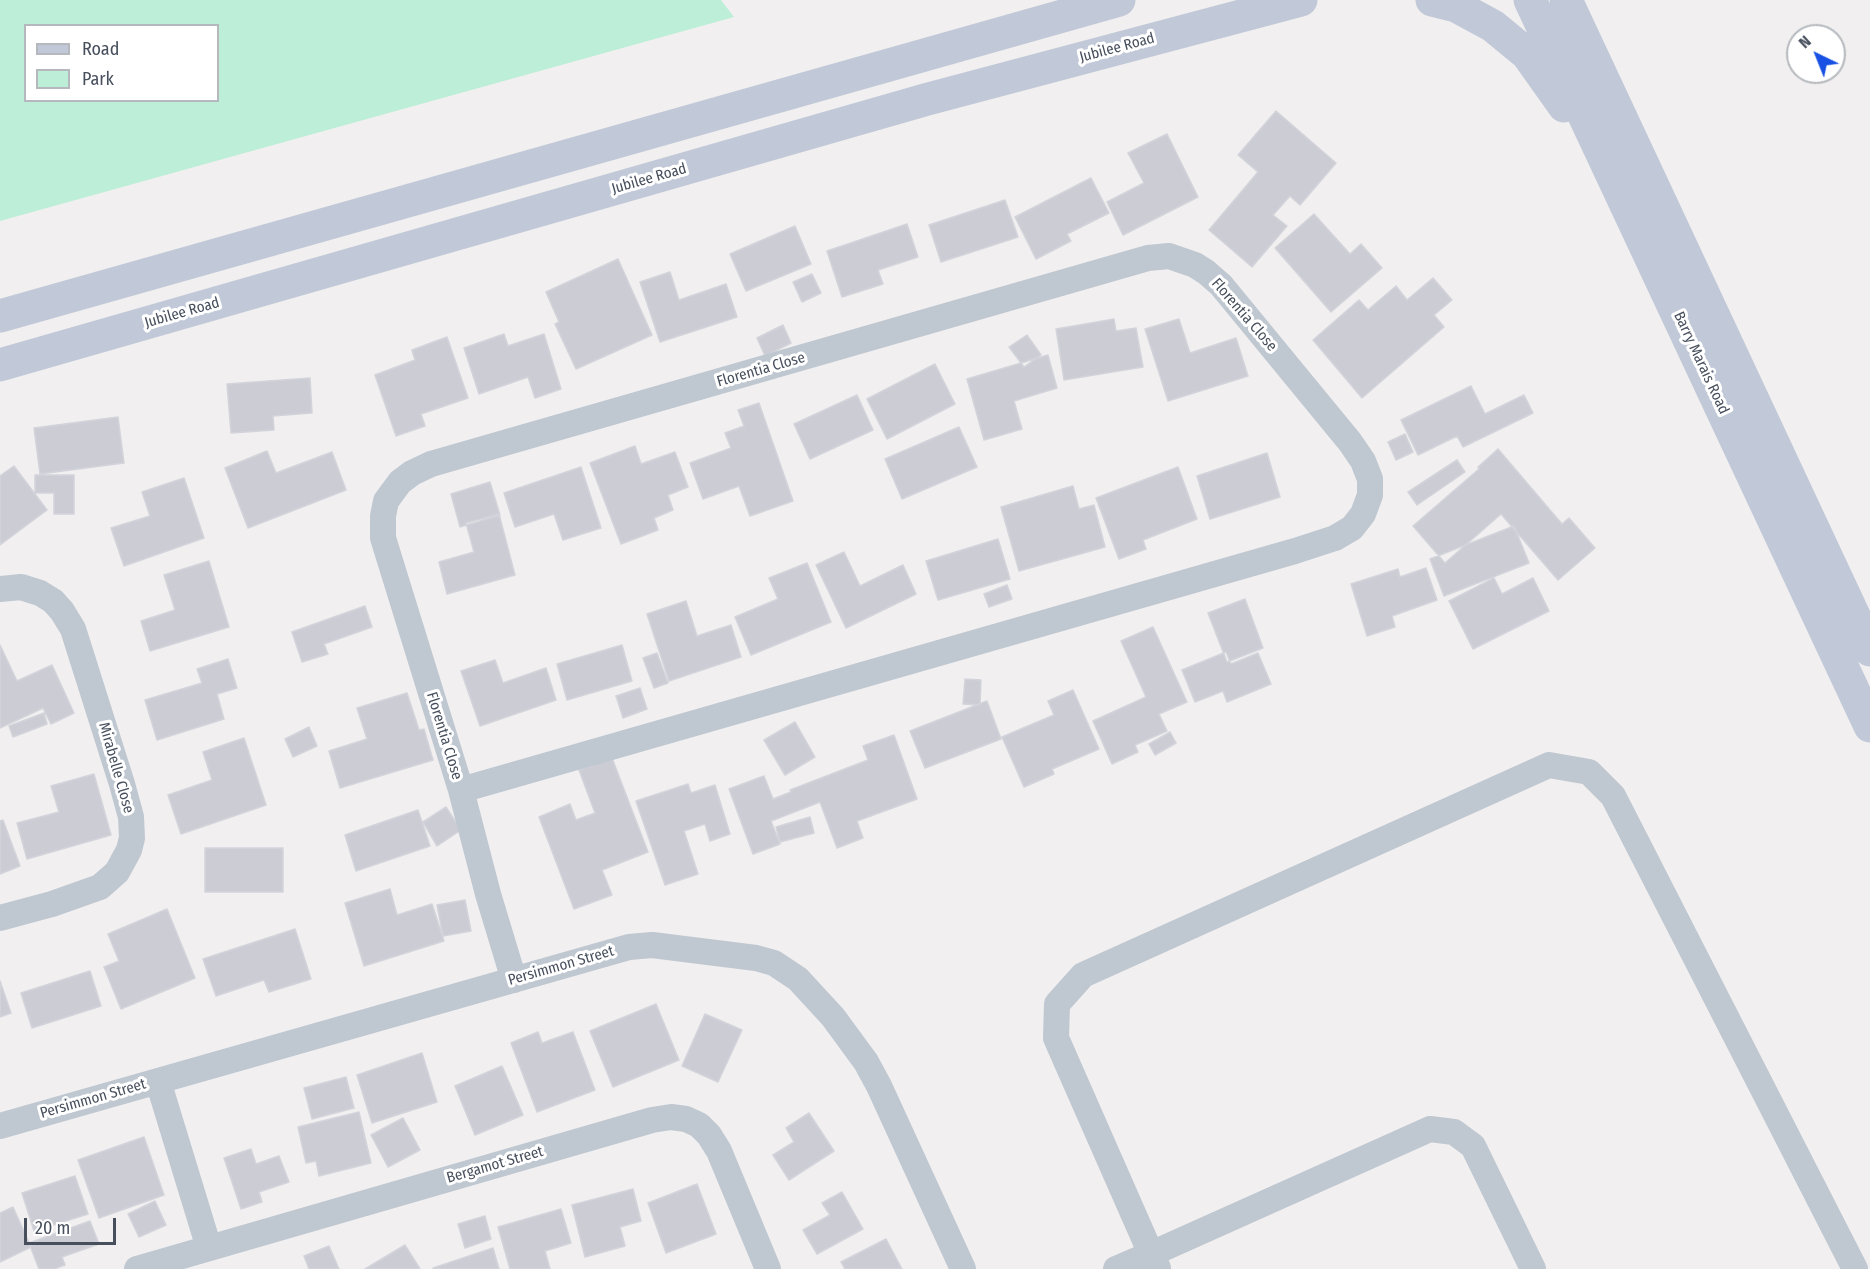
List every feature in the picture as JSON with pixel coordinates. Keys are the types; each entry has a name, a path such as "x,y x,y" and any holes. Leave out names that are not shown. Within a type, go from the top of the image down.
{"main road":[{"path":"0,316 1119,0"},
{"name":"Jubilee Road","path":"0,365 928,99 1301,0"},
{"path":"1432,0 1456,6 1493,26 1527,54 1622,192"},
{"name":"Barry Marais Road","path":"1530,0 1622,192 1870,726"},
{"name":"Barry Marais Road","path":"1566,0 1870,650"},
{"path":"1580,0 1581,33"}],"street":[{"name":"Florentia Close","path":"461,790 1335,538 1352,528 1363,514 1370,495 1370,479 1350,442 1221,285 1195,265 1170,256 1148,258 431,464 412,473 386,501 381,528 385,548 461,790 488,894 514,980"},
{"name":"Mirabelle Close","path":"0,589 21,587 39,593 53,601 73,629 122,784 131,817 132,838 129,850 117,872 99,887 0,918"},
{"path":"1154,1262 1056,1038 1057,1004 1083,975 1549,765 1589,772 1613,796 1855,1269"},
{"name":"Persimmon Street","path":"0,1126 629,947 652,945 756,958 774,963 798,979 833,1017 866,1062 963,1269"},
{"path":"158,1081 209,1248"},
{"name":"Bergamot Street","path":"137,1269 652,1120 672,1117 686,1119 699,1125 709,1135 719,1151 768,1269"},
{"path":"1116,1269 1154,1262 1430,1129 1454,1132 1473,1146 1533,1269"}],"green space":[{"path":"0,0 721,0 734,17 0,221"}],"building":[{"path":"1276,111 1336,163 1300,205 1290,196 1273,215 1287,226 1252,267 1209,230 1258,172 1238,155"},
{"path":"1167,134 1198,197 1123,235 1107,202 1144,183 1128,153"},
{"path":"1091,178 1109,213 1067,234 1071,241 1036,259 1015,217"},
{"path":"1005,200 1018,237 941,262 929,225"},
{"path":"1314,214 1350,254 1361,244 1382,268 1331,312 1275,248"},
{"path":"907,224 918,257 878,270 883,284 842,297 827,251"},
{"path":"795,226 811,264 746,291 730,254"},
{"path":"618,259 652,335 576,369 555,324 559,322 546,292"},
{"path":"670,272 679,300 726,284 737,317 660,342 640,282"},
{"path":"812,274 821,293 802,302 793,282"},
{"path":"1433,278 1452,300 1434,315 1444,327 1362,398 1313,340 1359,300 1368,310 1396,286 1407,300"},
{"path":"1114,319 1116,331 1136,328 1143,367 1064,380 1056,329"},
{"path":"1179,319 1190,353 1236,338 1248,376 1168,401 1145,329"},
{"path":"783,325 791,343 765,356 757,338"},
{"path":"504,334 508,346 544,334 561,389 535,398 528,377 479,394 464,348"},
{"path":"1027,335 1041,355 1024,367 1009,347"},
{"path":"447,337 468,398 421,414 425,426 396,436 375,375 415,360 412,350"},
{"path":"1048,355 1057,388 1014,401 1022,429 984,440 967,379"},
{"path":"935,364 955,404 887,439 867,399"},
{"path":"310,378 312,413 273,416 274,430 231,433 227,384"},
{"path":"1471,386 1485,414 1524,395 1533,413 1463,447 1457,436 1418,455 1401,420"},
{"path":"857,395 873,430 810,459 794,424"},
{"path":"759,403 793,501 750,516 739,486 703,499 690,463 731,448 725,433 744,426 738,410"},
{"path":"118,417 124,463 40,474 34,428"},
{"path":"959,427 977,467 902,499 885,459"},
{"path":"1405,434 1413,452 1396,460 1388,442"},
{"path":"635,446 641,464 675,452 688,487 668,495 673,510 654,518 658,530 621,544 590,463"},
{"path":"1498,449 1562,524 1569,518 1595,548 1558,580 1501,514 1445,563 1413,526 1479,469 1478,467"},
{"path":"267,451 276,473 332,452 346,490 248,528 225,468"},
{"path":"1267,453 1280,497 1210,519 1197,476"},
{"path":"1457,460 1465,472 1417,505 1408,492"},
{"path":"14,466 47,510 0,545 0,476"},
{"path":"581,467 601,528 563,540 554,514 515,527 504,493"},
{"path":"1178,467 1197,519 1143,540 1146,549 1119,559 1096,498"},
{"path":"35,475 74,475 74,514 54,514 54,493 35,493"},
{"path":"184,478 204,538 124,566 111,528 150,516 142,492"},
{"path":"490,482 500,515 460,527 451,494"},
{"path":"1073,486 1079,509 1094,505 1105,547 1019,571 1001,507"},
{"path":"499,514 515,575 447,594 439,562 474,552 466,523"},
{"path":"1514,526 1529,563 1444,596 1430,559"},
{"path":"998,539 1010,579 938,600 926,561"},
{"path":"844,552 860,586 903,565 916,594 846,628 816,565"},
{"path":"209,561 229,627 150,651 141,621 175,610 164,575"},
{"path":"807,563 831,622 751,655 735,617 778,599 769,578"},
{"path":"1426,568 1437,600 1392,616 1395,627 1367,636 1351,584 1398,569 1400,577"},
{"path":"1494,578 1502,594 1533,578 1549,611 1473,649 1449,601"},
{"path":"1007,585 1012,599 989,607 984,594"},
{"path":"1245,599 1263,648 1227,662 1208,613"},
{"path":"686,601 697,636 731,625 741,657 669,681 647,614"},
{"path":"365,606 372,627 324,644 328,654 302,662 292,632"},
{"path":"1153,627 1187,702 1159,714 1167,731 1135,745 1138,752 1112,764 1093,721 1146,697 1121,641"},
{"path":"0,645 17,681 52,665 74,713 51,724 43,708 0,728"},
{"path":"622,645 632,681 567,700 557,664"},
{"path":"1226,652 1231,664 1258,653 1271,684 1227,702 1223,691 1195,702 1182,670"},
{"path":"657,653 668,683 654,688 643,658"},
{"path":"228,659 237,688 217,694 224,719 157,740 145,700 202,683 197,669"},
{"path":"495,660 503,683 546,668 556,700 480,726 461,671"},
{"path":"965,679 981,680 980,705 963,704"},
{"path":"640,688 647,709 623,718 616,696"},
{"path":"1073,690 1099,749 1052,769 1054,774 1024,787 1002,737 1054,715 1048,701"},
{"path":"407,693 419,730 424,729 433,760 340,788 329,751 367,739 357,708"},
{"path":"987,701 1001,739 925,768 910,731"},
{"path":"44,713 47,724 13,737 9,726"},
{"path":"795,722 815,757 785,775 764,740"},
{"path":"309,727 317,746 293,757 285,739"},
{"path":"1170,732 1176,743 1155,755 1149,744"},
{"path":"894,735 917,799 857,821 863,838 837,848 820,802 771,821 780,844 753,854 729,789 764,776 773,799 791,792 790,790 868,760 863,746"},
{"path":"244,738 266,805 181,834 168,795 212,780 203,752"},
{"path":"612,758 648,852 602,870 612,895 574,909 539,817 570,804 576,820 595,813 579,770"},
{"path":"94,774 111,835 27,859 17,823 59,812 51,786"},
{"path":"688,784 691,793 715,785 730,834 710,841 705,824 684,831 698,874 665,885 636,801"},
{"path":"446,807 461,830 437,846 423,822"},
{"path":"418,810 430,846 356,871 345,835"},
{"path":"810,817 814,833 780,842 776,827"},
{"path":"3,820 20,866 0,874 0,821"},
{"path":"205,848 283,848 283,892 205,892"},
{"path":"390,889 397,915 432,904 444,941 364,966 345,903"},
{"path":"465,900 471,931 443,936 437,905"},
{"path":"167,909 195,978 121,1009 104,967 119,961 108,934"},
{"path":"295,929 311,979 269,992 264,980 216,996 203,959"},
{"path":"90,971 101,1006 32,1028 21,993"},
{"path":"0,981 11,1013 0,1017"},
{"path":"656,1004 679,1060 613,1087 590,1031"},
{"path":"705,1014 742,1030 718,1082 682,1066"},
{"path":"538,1032 542,1043 573,1032 595,1090 537,1112 511,1043"},
{"path":"422,1053 437,1102 372,1123 357,1075"},
{"path":"502,1066 523,1115 475,1135 455,1086"},
{"path":"346,1077 354,1108 312,1119 304,1088"},
{"path":"359,1112 371,1163 319,1176 316,1161 306,1163 298,1127"},
{"path":"809,1113 834,1151 789,1180 773,1155 794,1142 786,1128"},
{"path":"403,1118 420,1150 388,1167 371,1135"},
{"path":"144,1137 164,1195 99,1218 78,1160"},
{"path":"251,1149 256,1164 279,1156 289,1182 259,1192 262,1202 241,1209 224,1158"},
{"path":"75,1176 88,1214 34,1231 22,1193"},
{"path":"697,1184 716,1234 666,1253 648,1203"},
{"path":"633,1189 641,1221 620,1227 625,1246 585,1257 572,1205"},
{"path":"842,1192 863,1229 817,1254 803,1230 830,1215 822,1203"},
{"path":"155,1201 166,1225 139,1237 128,1214"},
{"path":"13,1207 31,1247 0,1262 0,1213"},
{"path":"561,1209 571,1243 545,1251 550,1269 510,1269 498,1227"},
{"path":"485,1216 491,1239 465,1248 458,1224"},
{"path":"90,1221 99,1244 62,1257 65,1265 54,1269 39,1269 29,1243"},
{"path":"886,1239 902,1269 845,1269 841,1262"},
{"path":"405,1245 420,1269 365,1269"},
{"path":"329,1246 339,1269 309,1269 304,1256"},
{"path":"493,1248 499,1269 433,1268"}]}
